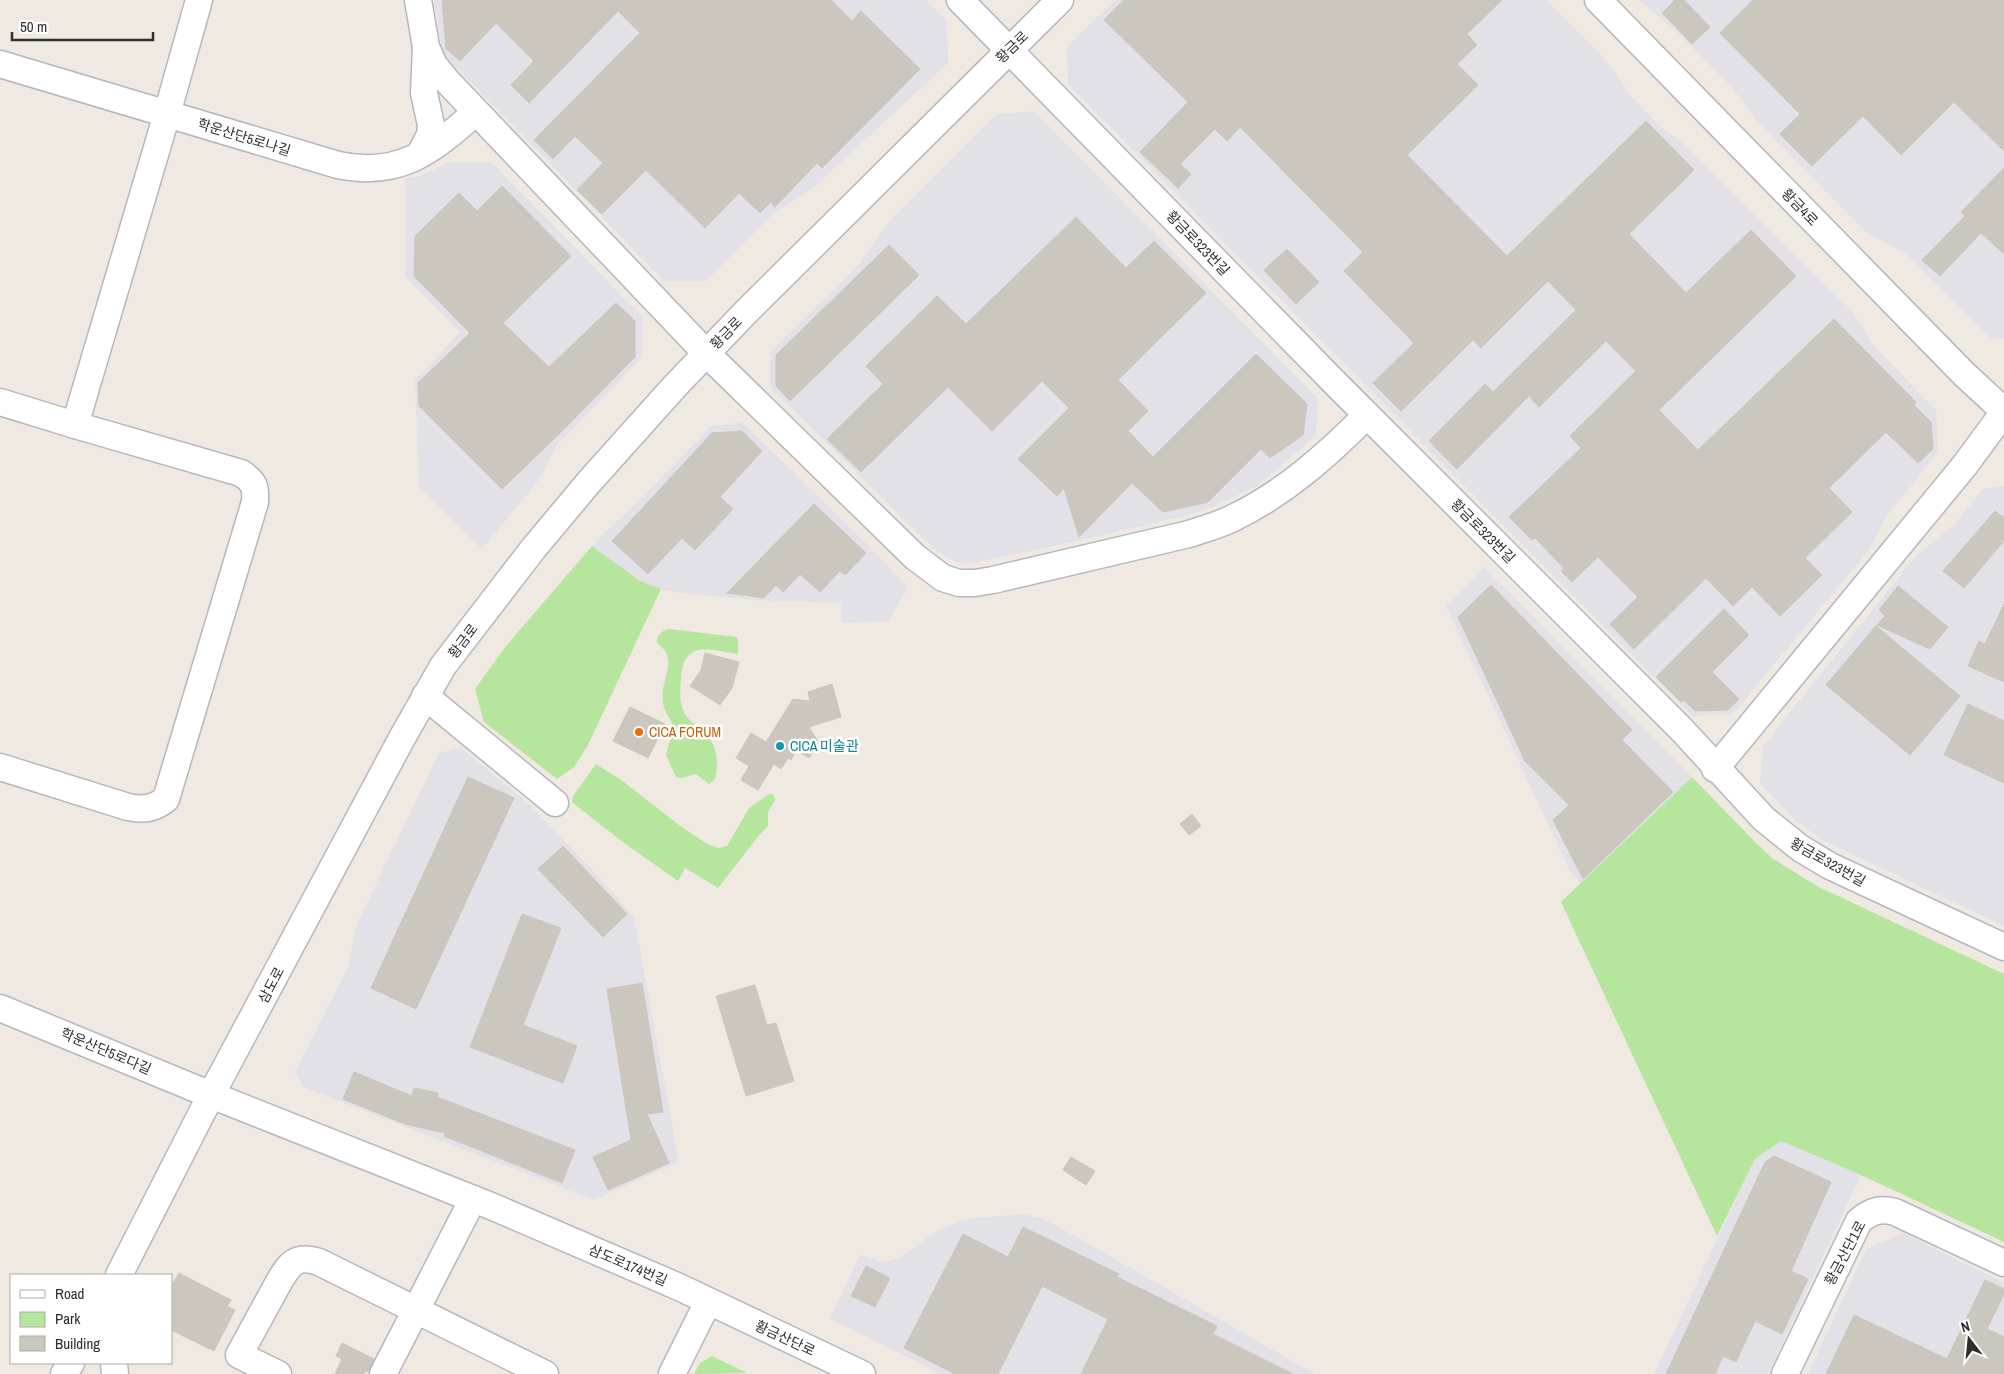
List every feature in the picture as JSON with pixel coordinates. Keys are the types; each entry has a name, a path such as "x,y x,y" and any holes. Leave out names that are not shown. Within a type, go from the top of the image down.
{"street":[{"path":"74,425 199,0"},
{"path":"418,0 426,47 424,93 431,125 430,135 420,154"},
{"name":"황금로323번길","path":"960,0 1675,724 1764,819 1800,848 1860,881 2004,947"},
{"name":"황금로","path":"425,696 443,666 533,549 589,482 706,353 1060,0"},
{"name":"황금4로","path":"1598,0 1964,374 2004,412"},
{"path":"426,47 434,65 476,112 706,353 915,556 943,578 959,582 993,580 1189,534 1232,519 1300,478 1342,440 1367,414"},
{"name":"학운산단5로나길","path":"0,64 338,165 358,169 383,168 400,164 444,140 476,112"},
{"path":"444,140 503,140"},
{"path":"0,402 241,473 250,479 256,489 255,502 166,798 158,805 141,810 0,766"},
{"path":"1715,768 1965,464 2004,412"},
{"path":"425,696 555,803"},
{"name":"삼도로","path":"121,1274 212,1095 425,696"},
{"name":"학운산단5로다길","path":"0,1008 212,1095"},
{"name":"삼도로174번길","path":"212,1095 473,1199 679,1287 708,1302"},
{"path":"383,1374 473,1199"},
{"name":"황금산단1로","path":"1785,1374 1844,1248 1859,1221 1868,1213 1884,1209 1895,1212 2004,1263"},
{"path":"130,1274 139,1240"},
{"path":"278,1374 234,1364 280,1280 294,1262 302,1259 319,1262 545,1374"},
{"path":"672,1374 708,1302"},
{"name":"황금산단로","path":"708,1302 862,1374"}],"shaded area":[{"path":"434,0 926,0 947,21 948,63 811,190 773,214 706,281 664,281 444,54"},
{"path":"1115,0 1546,0 1606,60 1629,94 1662,128 1684,144 1851,310 1873,345 1936,410 1938,452 1887,516 1869,550 1733,714 1692,716 1068,84 1067,46"},
{"path":"1639,0 2004,0 2004,339 1991,339 1906,254 1867,233 1756,120 1731,86 1678,33"},
{"path":"1034,111 1318,399 1316,435 1276,471 1253,488 1210,508 1181,517 966,564 954,561 935,550 770,387 770,352 860,263 888,223 997,114"},
{"path":"447,163 492,163 643,317 642,357 557,445 538,481 482,549 419,487 415,380 460,332 405,276 405,179 420,176"},
{"path":"743,423 864,541 908,587 888,621 842,623 841,603 751,600 661,589 640,581 592,546 631,509 711,426"},
{"path":"2004,486 2004,926 1822,840 1793,818 1760,783 1763,746 1916,556 1955,524 1983,489"},
{"path":"1484,567 1692,777 1581,884 1571,873 1446,606"},
{"path":"460,747 529,804 598,876 634,917 679,1162 594,1200 303,1087 295,1072 348,967 356,926 439,753"},
{"path":"1781,1141 1861,1175 1768,1374 1654,1374 1755,1159"},
{"path":"1023,1214 1040,1218 1059,1227 1315,1374 941,1374 830,1319 860,1255 883,1262 893,1260 904,1255 938,1230 962,1221"},
{"path":"1903,1233 2004,1283 2004,1374 1808,1374 1866,1249"}],"green space":[{"path":"592,546 640,581 661,589 587,747 574,767 557,779 484,722 475,689 506,646"},
{"path":"669,629 737,637 738,640 738,654 699,650 687,658 683,667 680,693 683,710 688,719 711,740 716,752 715,779 709,784 696,774 681,778 676,777 666,755 673,728 663,703 668,656 657,643 657,638"},
{"path":"596,764 621,780 683,828 707,844 718,848 727,846 749,808 769,794 773,794 775,800 768,812 768,826 718,888 685,868 678,881 620,840 572,802 573,796"},
{"path":"1692,777 1757,844 1772,858 1786,867 1819,887 2004,974 2004,1242 1861,1175 1781,1141 1755,1159 1717,1236 1561,902"},
{"path":"712,1356 747,1373 694,1374 700,1363"}],"building":[{"path":"442,0 831,0 852,21 861,11 920,69 822,168 817,163 775,207 771,202 760,213 739,193 705,228 646,170 602,214 577,190 603,163 575,136 553,159 534,140 640,33 618,11 529,103 511,85 534,61 496,23 460,61 446,48"},
{"path":"1124,0 1502,0 1467,34 1477,45 1457,64 1478,85 1407,155 1507,256 1646,121 1694,170 1629,234 1686,293 1751,230 1796,276 1659,410 1698,450 1834,319 1916,402 1914,405 1931,422 1933,449 1918,463 1886,432 1829,488 1852,512 1805,558 1822,575 1780,616 1752,587 1733,606 1706,578 1634,649 1610,624 1638,597 1598,557 1572,582 1561,571 1564,568 1535,538 1532,540 1509,517 1581,448 1570,436 1636,371 1606,341 1539,407 1529,396 1457,469 1429,441 1485,384 1493,392 1576,310 1548,281 1481,348 1473,340 1401,411 1373,383 1414,343 1344,271 1363,252 1240,127 1227,141 1215,129 1180,164 1191,174 1178,188 1140,152 1188,102 1104,20"},
{"path":"1675,0 1684,0 1710,27 1692,44 1662,13"},
{"path":"1753,0 2004,0 2004,151 1954,102 1901,155 1863,116 1812,166 1780,134 1800,114 1720,33"},
{"path":"2004,168 2004,254 1981,233 1940,276 1922,260 1965,216 1961,212"},
{"path":"502,186 571,256 503,323 549,367 616,303 635,321 635,357 502,489 419,406 418,383 470,333 414,276 415,236 459,193 477,211"},
{"path":"1076,217 1126,268 1154,241 1206,293 1118,380 1148,411 1128,431 1153,457 1256,354 1307,404 1303,435 1270,458 1261,449 1208,502 1163,512 1132,483 1079,537 1064,488 1057,496 1018,459 1069,408 1042,381 992,431 948,387 861,472 827,439 883,384 866,366 937,296 966,324"},
{"path":"889,245 919,275 790,401 776,386 776,355"},
{"path":"1287,249 1319,282 1296,304 1264,270"},
{"path":"742,431 762,451 720,497 733,509 695,550 682,538 648,574 612,541 712,433"},
{"path":"814,504 866,553 845,575 840,571 820,592 800,574 783,592 776,585 764,598 727,593"},
{"path":"1995,511 2004,518 2004,541 1964,588 1943,571"},
{"path":"1491,585 1632,730 1622,740 1673,792 1583,879 1553,820 1569,805 1525,761 1458,617"},
{"path":"1898,586 1948,627 1930,649 1877,625 1885,616 1879,610"},
{"path":"2004,604 2004,682 1968,666 1979,641 1985,644"},
{"path":"1724,609 1749,635 1712,672 1739,699 1728,710 1695,711 1684,700 1681,702 1656,677"},
{"path":"1876,626 1960,696 1910,755 1826,685"},
{"path":"705,653 739,662 732,688 720,705 690,686 701,670"},
{"name":"CICA 미술관","path":"832,684 841,717 809,727 819,743 809,758 796,750 791,760 788,758 781,769 774,764 758,790 741,780 749,766 736,758 751,733 766,742 793,699 810,701 808,692"},
{"path":"1968,704 2004,721 2004,783 1944,755"},
{"name":"CICA FORUM","path":"630,707 665,724 648,758 613,741"},
{"path":"468,777 514,798 416,1009 371,988"},
{"path":"1192,814 1201,826 1189,835 1180,824"},
{"path":"563,846 627,914 603,937 538,869"},
{"path":"522,914 561,928 523,1025 577,1046 563,1083 470,1047"},
{"path":"642,983 663,1112 647,1114 669,1163 608,1190 593,1157 631,1140 607,989"},
{"path":"755,985 767,1025 776,1023 794,1081 746,1096 716,996"},
{"path":"354,1072 412,1096 414,1088 438,1093 437,1097 575,1150 562,1183 444,1136 445,1133 405,1124 343,1099"},
{"path":"1774,1156 1831,1182 1791,1271 1808,1279 1782,1334 1755,1321 1736,1362 1723,1356 1715,1374 1666,1374 1765,1162"},
{"path":"1071,1157 1095,1171 1086,1185 1063,1170"},
{"path":"1023,1227 1119,1274 1117,1277 1217,1326 1213,1334 1293,1374 1081,1374 1108,1319 1042,1286 998,1374 955,1374 904,1348 963,1234 1008,1257"},
{"path":"866,1266 890,1278 875,1307 851,1296"},
{"path":"179,1273 231,1300 227,1306 235,1310 214,1351 172,1330 172,1285"},
{"path":"1985,1280 2004,1289 2004,1294 1987,1329 2004,1337 2004,1374 1826,1374 1854,1315 1947,1359"},
{"path":"342,1343 374,1359 368,1372 366,1371 364,1374 335,1374 342,1359 336,1356"}],"place":[{"name":"CICA FORUM","path":"639,732"},
{"name":"CICA 미술관","path":"780,746"}]}
